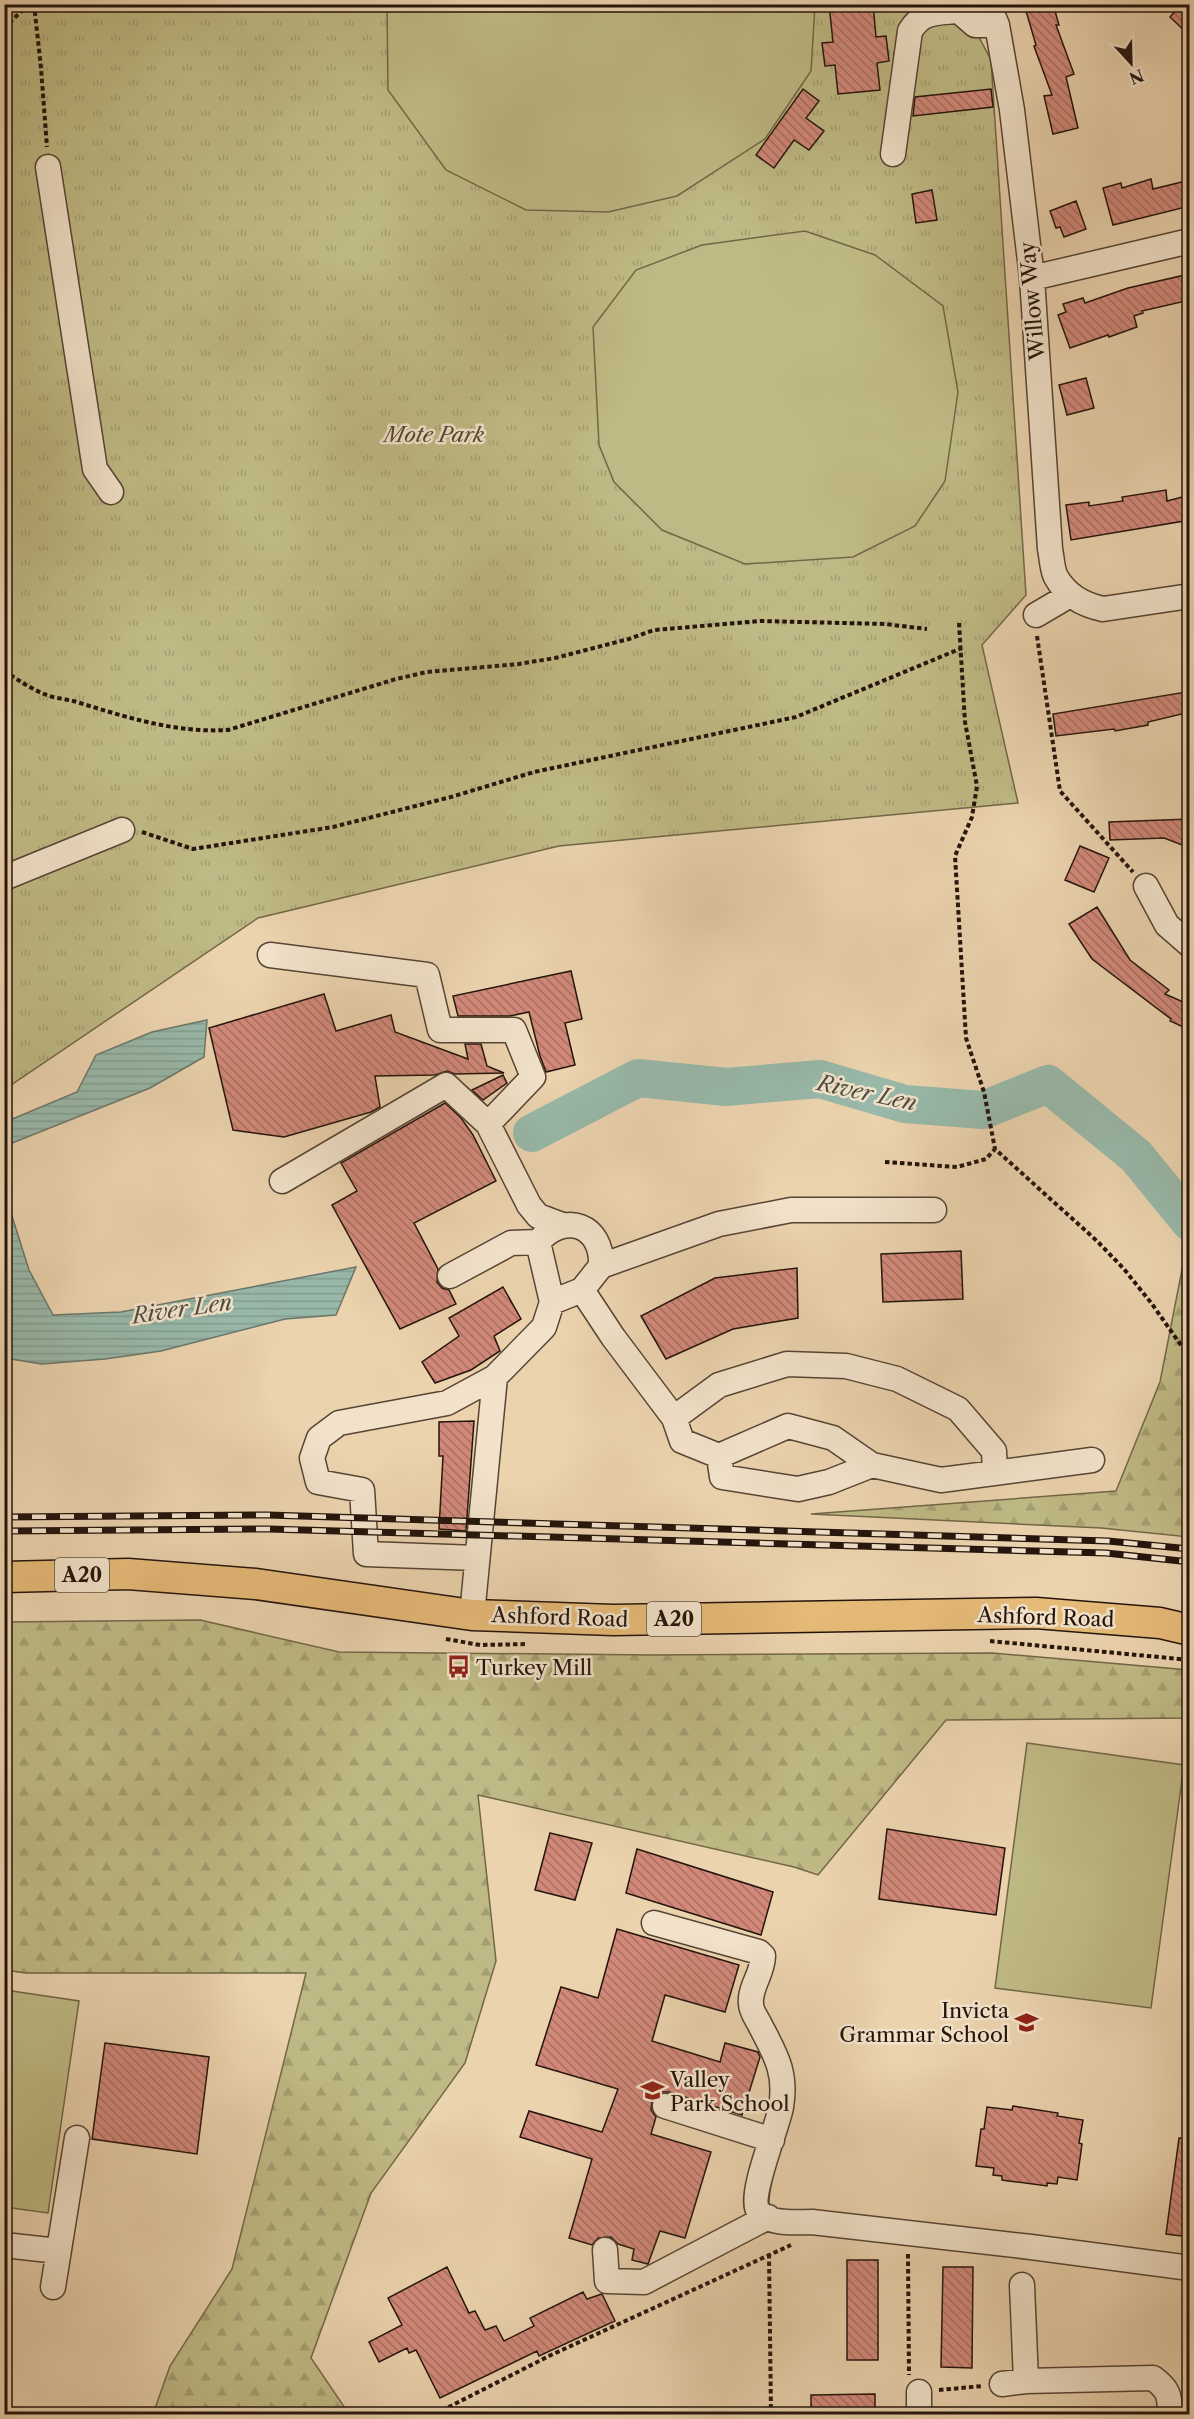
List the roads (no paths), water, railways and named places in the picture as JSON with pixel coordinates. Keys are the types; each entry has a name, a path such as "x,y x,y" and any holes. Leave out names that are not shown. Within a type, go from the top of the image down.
{"main road":[{"name":"Ashford Road","path":"4,1577 128,1574 235,1582 472,1615 613,1620 1036,1613 1160,1623 1190,1630"}],"street":[{"path":"893,154 910,31 917,20 954,8 975,25 992,15"},
{"name":"Willow Way","path":"992,15 1012,110 1032,278 1050,549 1056,577 1070,595"},
{"path":"48,167 94,470 111,492"},
{"path":"1032,278 1190,241"},
{"path":"1036,615 1070,595 1089,606 1103,609 1190,596"},
{"path":"10,875 130,830"},
{"path":"1146,886 1167,925 1190,945"},
{"path":"270,955 427,975 440,1030 514,1030 533,1077 488,1124"},
{"path":"282,1181 446,1085 488,1124 529,1204 538,1216 562,1225 574,1225 586,1229 595,1237 600,1247 601,1266"},
{"path":"552,1302 582,1290 601,1266 719,1224 791,1210 934,1210"},
{"path":"450,1276 511,1243 538,1242 546,1233 562,1225"},
{"path":"477,1558 366,1554 362,1490 318,1482 312,1458 318,1438 339,1423 447,1402 495,1377 544,1327 552,1302 538,1242"},
{"path":"582,1290 613,1337 674,1418 682,1441 719,1456 788,1426 832,1438 872,1465 941,1480 1092,1460"},
{"path":"674,1418 719,1385 787,1364 846,1366 897,1378 958,1409 994,1451 996,1473"},
{"path":"472,1615 495,1377"},
{"path":"719,1456 722,1478 798,1489 829,1482 872,1465"},
{"path":"654,1923 759,1952 763,1956 763,1965 750,2005 775,2050 783,2085 781,2112 758,2184 756,2206 759,2212 778,2221 812,2222 1190,2268"},
{"path":"665,2106 772,2140"},
{"path":"53,2287 77,2138"},
{"path":"605,2250 607,2281 644,2282 768,2217"},
{"path":"4,2246 58,2252"},
{"path":"1022,2285 1026,2381"},
{"path":"1002,2384 1026,2381 1153,2378 1165,2387 1170,2402 1170,2415"}],"water":[{"path":"207,1020 204,1057 150,1088 5,1146 5,1122 77,1092 96,1055 152,1032"},
{"path":"4,1212 11,1213 29,1270 53,1315 121,1312 356,1267 336,1315 285,1319 161,1351 105,1359 42,1364 5,1358"}],"waterway":[{"name":"River Len","path":"532,1133 638,1078 726,1087 820,1079 905,1104 983,1110 1048,1084 1136,1156 1190,1222"}],"railway":[{"path":"4,1517 268,1515 1108,1541 1190,1549"},
{"path":"4,1531 268,1529 1106,1553 1190,1562"}],"place":[{"name":"Turkey Mill","path":"458,1667"},
{"name":"Invicta Grammar School","path":"1027,2022"},
{"name":"Valley Park School","path":"652,2091"}],"park label":[{"name":"Mote Park","path":"434,434"}]}
